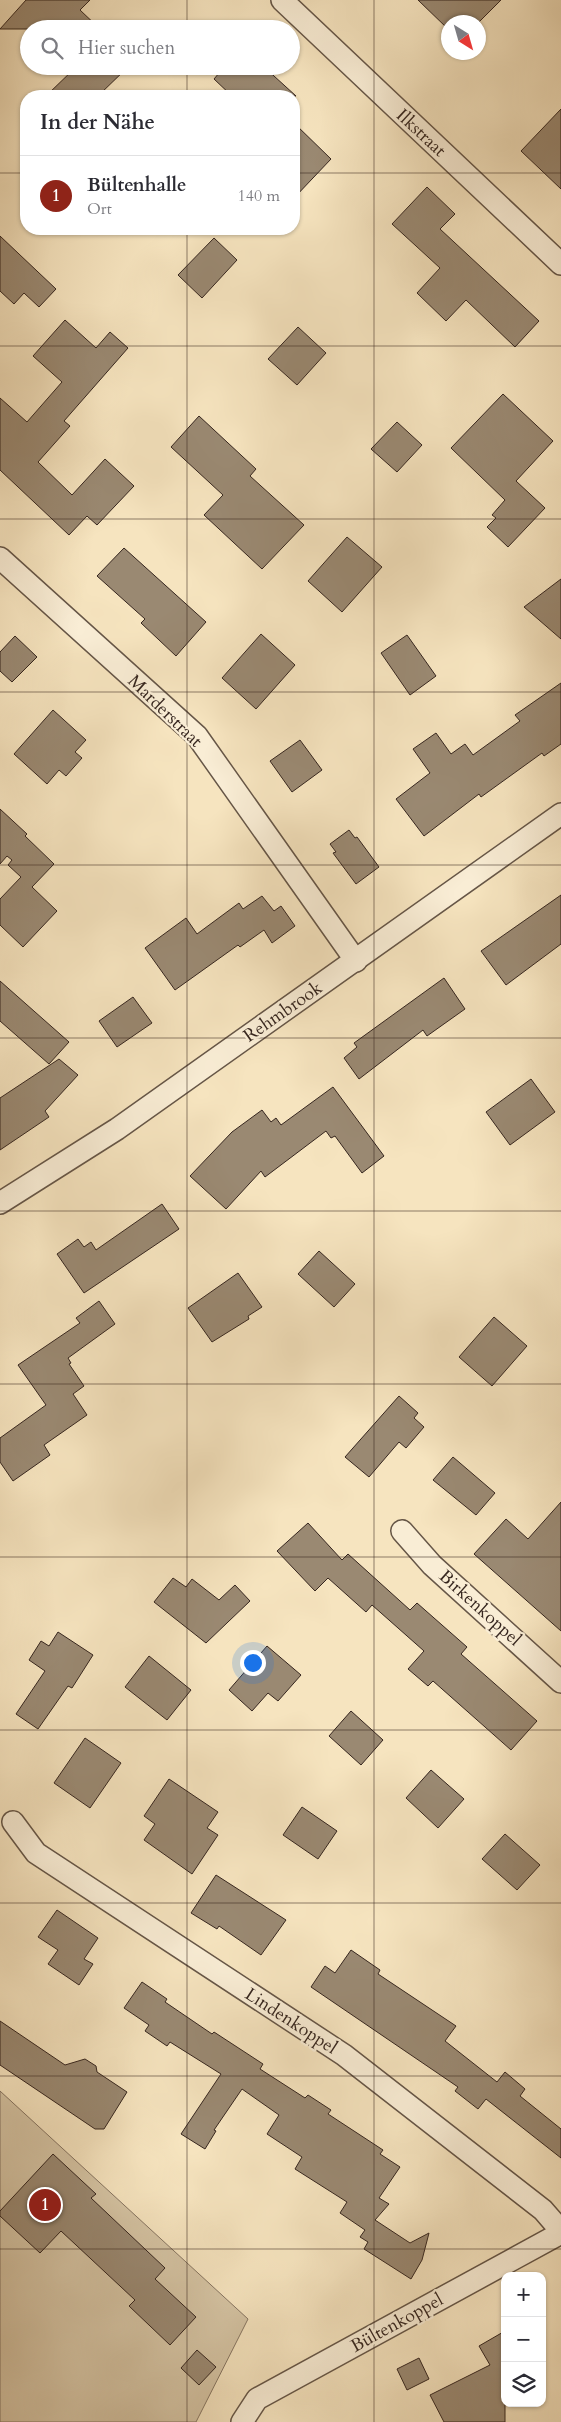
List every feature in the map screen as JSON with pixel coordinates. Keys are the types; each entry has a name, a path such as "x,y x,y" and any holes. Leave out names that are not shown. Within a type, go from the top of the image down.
{"street":[{"name":"Ilkstraat","path":"282,0 561,264"},
{"name":"Marderstraat","path":"0,558 197,736 356,961"},
{"name":"Rehmbrook","path":"0,1203 117,1129 561,814"},
{"name":"Birkenkoppel","path":"402,1530 432,1564 561,1682"},
{"name":"Lindenkoppel","path":"13,1822 36,1853 344,2055 542,2210 561,2232"},
{"name":"Bültenkoppel","path":"242,2422 257,2399 561,2232"}],"shaded area":[{"path":"0,2091 248,2319 196,2422 0,2422"}],"building":[{"path":"26,0 90,0 80,10 91,20 20,20 20,29 0,29"},
{"path":"418,0 501,0 486,15 441,15 441,22"},
{"path":"68,75 120,75 104,90 52,90"},
{"path":"217,75 273,75 289,90 226,90 214,79"},
{"path":"561,109 561,189 521,151"},
{"path":"300,129 331,159 300,192"},
{"path":"427,187 455,214 440,229 539,321 515,347 466,300 446,321 417,293 440,268 392,224"},
{"path":"0,236 56,289 39,307 24,293 14,304 0,291"},
{"path":"214,238 237,260 202,298 178,275"},
{"path":"65,320 96,348 110,332 128,348 64,421 70,426 38,462 72,495 105,459 134,486 97,525 87,516 69,535 0,470 0,398 27,422 62,382 33,356"},
{"path":"298,327 326,353 297,385 268,359"},
{"path":"503,394 553,441 516,481 545,508 508,547 487,527 496,518 492,515 505,500 451,448"},
{"path":"199,416 256,469 250,476 304,525 262,569 204,515 223,495 171,447"},
{"path":"397,422 422,445 397,472 371,449"},
{"path":"347,537 382,567 342,612 308,581"},
{"path":"124,548 206,622 176,656 141,623 145,619 97,576"},
{"path":"561,579 561,639 524,607"},
{"path":"261,634 295,665 256,709 222,678"},
{"path":"407,635 436,676 410,695 381,653"},
{"path":"15,636 37,657 12,682 0,671 0,652"},
{"path":"561,683 561,744 544,756 542,753 481,797 479,794 424,836 396,799 430,773 413,749 436,733 451,754 465,744 473,755 520,721 515,715"},
{"path":"53,710 86,740 75,752 82,758 66,776 59,770 47,784 14,754"},
{"path":"300,740 322,770 292,792 270,761"},
{"path":"0,809 27,834 25,836 54,864 32,887 57,911 23,947 0,925 0,899 21,877 8,865 12,860 7,856 0,864"},
{"path":"349,830 355,838 357,837 379,867 356,884 333,853 336,852 330,844"},
{"path":"561,895 561,944 506,985 481,951"},
{"path":"262,896 274,911 281,906 295,926 272,943 264,930 240,947 238,945 175,990 145,948 186,918 197,934 239,903 243,909"},
{"path":"444,978 465,1009 427,1036 423,1030 359,1079 344,1058 357,1047 354,1043"},
{"path":"0,981 69,1042 49,1064 0,1021"},
{"path":"133,997 152,1023 117,1047 99,1021"},
{"path":"59,1059 78,1075 45,1111 49,1117 0,1150 0,1098"},
{"path":"531,1079 555,1112 510,1145 486,1112"},
{"path":"333,1087 384,1156 362,1173 335,1136 331,1138 326,1131 265,1177 261,1171 226,1209 190,1176 232,1132 262,1110 271,1122 276,1118 281,1125"},
{"path":"162,1204 179,1229 84,1293 57,1254 78,1239 84,1247 91,1242 96,1250"},
{"path":"319,1251 355,1284 334,1307 298,1274"},
{"path":"238,1273 262,1307 248,1316 249,1319 212,1342 188,1308"},
{"path":"99,1301 115,1324 68,1358 71,1363 69,1364 84,1386 73,1394 87,1415 44,1445 50,1455 13,1481 0,1462 0,1438 46,1405 18,1365 80,1323 76,1318"},
{"path":"494,1317 527,1346 492,1386 459,1357"},
{"path":"399,1396 418,1413 414,1418 424,1427 406,1448 399,1442 369,1477 345,1457"},
{"path":"453,1457 495,1493 476,1515 433,1480"},
{"path":"561,1502 561,1631 474,1554 506,1519 528,1539"},
{"path":"308,1523 342,1560 348,1554 410,1610 417,1603 467,1647 461,1654 537,1721 511,1750 433,1681 428,1686 408,1669 424,1651 372,1605 366,1612 328,1578 315,1591 277,1551"},
{"path":"173,1578 186,1587 192,1579 219,1600 235,1585 250,1601 206,1643 154,1602"},
{"path":"58,1632 93,1655 72,1688 68,1686 38,1729 16,1714 45,1671 29,1660 41,1641 49,1646"},
{"path":"267,1646 301,1675 278,1701 268,1693 252,1711 229,1690"},
{"path":"149,1656 191,1690 167,1720 125,1687"},
{"path":"351,1711 383,1740 361,1765 329,1736"},
{"path":"85,1738 121,1763 90,1808 54,1783"},
{"path":"431,1770 464,1799 438,1828 406,1798"},
{"path":"169,1779 218,1812 207,1828 218,1835 192,1874 144,1840 155,1824 144,1816"},
{"path":"302,1807 337,1831 318,1859 283,1835"},
{"path":"505,1834 540,1865 517,1890 482,1859"},
{"path":"216,1875 286,1920 261,1955 219,1926 217,1929 191,1913"},
{"path":"57,1910 98,1938 84,1959 93,1964 79,1985 48,1964 58,1950 38,1937"},
{"path":"351,1950 380,1970 378,1974 456,2026 445,2041 497,2082 505,2072 525,2089 520,2096 561,2129 561,2158 486,2099 478,2109 455,2091 458,2087 311,1987 325,1966 335,1973"},
{"path":"142,1982 167,1999 165,2002 212,2034 214,2032 263,2064 260,2069 305,2098 308,2095 331,2110 328,2114 383,2150 380,2154 400,2167 379,2198 389,2204 375,2220 410,2243 429,2233 422,2260 411,2279 364,2249 368,2242 360,2237 365,2230 340,2213 347,2202 295,2169 302,2157 267,2134 279,2115 242,2089 214,2130 216,2131 205,2149 181,2134 221,2074 170,2042 167,2046 145,2031 149,2025 124,2008"},
{"path":"0,2021 65,2065 85,2059 96,2066 97,2072 127,2092 104,2129 95,2129 0,2065"},
{"path":"53,2154 96,2194 91,2198 165,2268 155,2279 196,2317 170,2345 129,2306 135,2300 61,2231 40,2253 0,2216 0,2211"},
{"path":"501,2333 501,2407 505,2407 505,2422 444,2422 430,2395 490,2365 479,2346"},
{"path":"197,2350 216,2367 199,2385 181,2368"},
{"path":"419,2358 429,2379 407,2390 397,2369"}],"place":[{"name":"Bültenhalle","path":"45,2205"}]}
